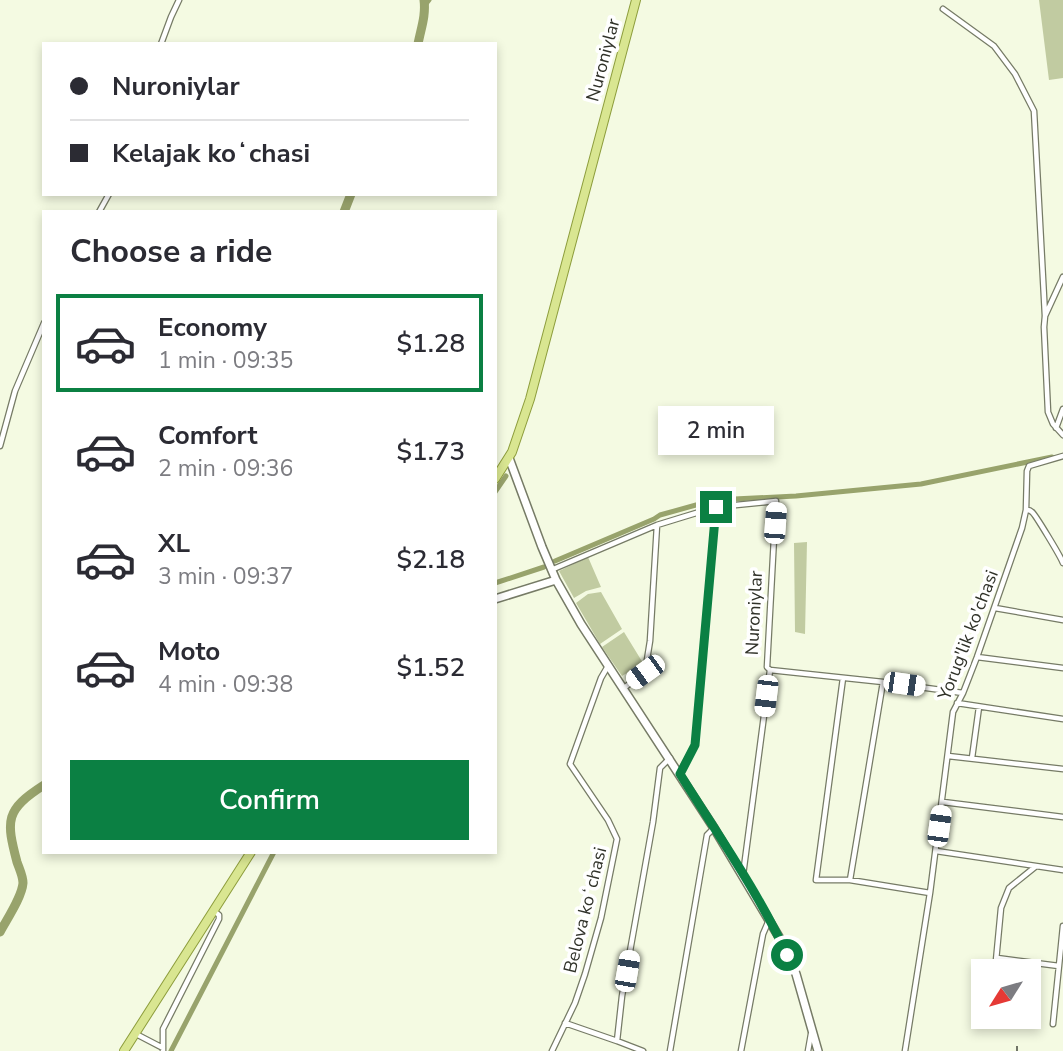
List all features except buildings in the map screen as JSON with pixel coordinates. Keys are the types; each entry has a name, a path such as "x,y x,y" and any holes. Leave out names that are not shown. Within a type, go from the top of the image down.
{"main road":[{"name":"Nuroniylar","path":"497,476 509,458 530,399 636,0"},
{"path":"509,458 556,580 581,624 714,828 779,937 796,974 818,1051"},
{"path":"497,598 556,580"},
{"path":"124,1051 250,854"}],"street":[{"path":"162,42 180,0"},
{"path":"943,9 994,46 1015,74 1034,111 1048,412 1049,419 1063,435"},
{"path":"1045,316 1063,277"},
{"path":"0,446 15,391 42,328"},
{"path":"1056,428 1063,409"},
{"name":"Yorug'lik ko'chasi","path":"905,1051 943,802 953,712 963,693 995,608 1022,528 1029,466 1063,456"},
{"name":"Nuroniylar","path":"551,570 657,525 716,507 776,501 766,667 770,670 743,876"},
{"path":"680,774 695,745 716,507"},
{"path":"1026,510 1033,512 1063,562"},
{"path":"624,688 645,672 650,640 657,525"},
{"path":"995,608 1063,620"},
{"path":"976,657 1063,668"},
{"name":"Belova koʻchasi","path":"552,1051 575,1003 601,918 617,839 608,820 570,764 608,665"},
{"path":"770,670 963,693"},
{"path":"843,678 816,880 850,880 930,893"},
{"path":"850,880 883,682"},
{"path":"957,703 1063,719"},
{"path":"972,758 979,707"},
{"path":"948,756 1063,769"},
{"path":"617,1041 660,768 670,758"},
{"path":"943,802 1063,817"},
{"path":"670,1051 707,835 714,828"},
{"path":"936,851 1063,870"},
{"path":"1035,866 1009,888 1001,908 997,958 1059,966"},
{"path":"135,1034 163,1050 163,1029 219,919 219,915 214,911"},
{"path":"741,1051 763,934 769,920"},
{"path":"1053,1024 1063,926"},
{"path":"565,1023 643,1051"},
{"path":"808,1051 812,1030"}],"green space":[{"path":"1039,0 1063,0 1063,78 1049,80"},
{"path":"807,542 805,634 795,632 794,543"},
{"path":"588,557 601,587 574,598 559,571"},
{"path":"601,592 622,629 600,644 576,603 588,594"},
{"path":"624,632 643,663 622,676 602,647"}],"waterway":[{"path":"418,42 424,17 424,0"},
{"path":"425,5 429,0"},
{"path":"345,210 350,196"},
{"path":"555,561 660,515 714,500 796,496 921,484 1052,457"},
{"path":"497,489 506,476"},
{"path":"497,582 544,567"},
{"path":"0,932 17,901 23,883 11,836 12,817 15,809 42,786"},
{"path":"171,1051 273,854"}],"railway":[{"path":"1017,1046 1017,1051"}],"route":[{"path":"716,507 695,745 680,774 743,876 787,955"}]}
